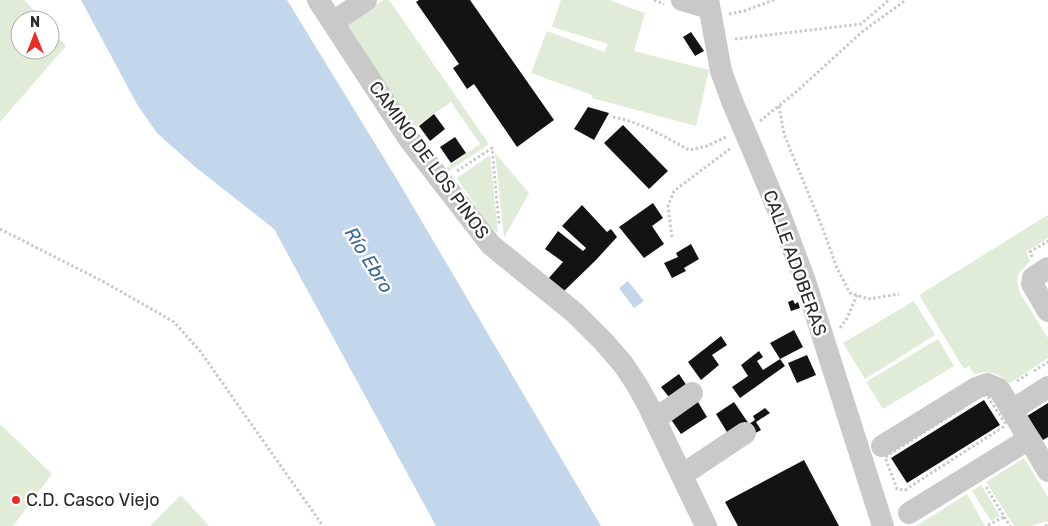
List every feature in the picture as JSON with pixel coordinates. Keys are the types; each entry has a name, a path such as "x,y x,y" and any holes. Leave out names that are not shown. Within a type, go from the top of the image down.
{"street":[{"name":"CAMINO DE LOS PINOS","path":"318,0 409,139 491,245 575,313 603,341 622,364 637,385 706,526"},
{"path":"333,22 366,0"},
{"path":"682,0 709,9"},
{"name":"CALLE ADOBERAS","path":"709,9 721,71 779,212 804,281 883,526"},
{"path":"1048,268 1033,278 1032,284 1048,310"},
{"path":"883,452 981,386 987,384 999,389 1048,471"},
{"path":"1012,410 1048,387"},
{"path":"661,415 692,393"},
{"path":"682,475 745,433"},
{"path":"908,513 1028,438"}],"path":[{"path":"709,9 744,11 774,0"},
{"path":"715,42 861,24 889,0"},
{"path":"672,237 668,206 674,191 747,136 753,127 863,32 906,0"},
{"path":"779,106 784,134 836,266 850,293 868,299 899,294"},
{"path":"613,117 651,129 689,150 708,146 723,138 747,136"},
{"path":"459,170 492,148 500,230"},
{"path":"0,229 106,283 174,322 211,367 237,407 323,526"},
{"path":"838,332 858,295"},
{"path":"983,395 988,397 1005,423 1003,427 905,490 897,489 883,452 983,395"},
{"path":"982,480 1010,526"},
{"path":"988,524 1004,517"}],"green space":[{"path":"0,0 24,0 34,10 10,10 10,60 54,60 0,122"},
{"path":"383,0 389,0 489,144 449,171 446,168 480,144 451,102 415,127 346,26"},
{"path":"561,0 609,0 645,13 634,51 709,70 696,126 592,98 592,95 531,73 547,31 604,52 608,44 552,27"},
{"path":"60,39 66,46 60,53"},
{"path":"495,153 529,193 504,238"},
{"path":"490,155 498,233 489,226 457,178"},
{"path":"1048,215 1048,238 1026,252 1030,261 1019,273 1017,281 1020,293 1048,338 1048,358 1010,383 993,373 974,374 969,366 964,369 919,295"},
{"path":"914,301 935,335 865,379 843,343"},
{"path":"938,339 954,366 883,409 866,382"},
{"name":"C.D. Casco Viejo","path":"0,424 52,474 13,526 0,526"},
{"path":"1024,458 1048,497 1048,521 1031,526 1014,526 986,482"},
{"path":"981,485 1000,516 991,521 972,491"},
{"path":"967,494 985,526 916,526"},
{"path":"181,495 209,526 150,526"}],"water":[{"name":"Río Ebro","path":"81,0 287,0 401,186 601,526 436,526 274,229 194,166 157,133 138,106"},
{"path":"628,281 644,301 634,308 619,288"}],"building":[{"path":"419,0 470,0 554,120 517,147 474,84 467,89 453,68 459,64 416,2"},
{"path":"691,32 704,51 695,56 683,37"},
{"path":"588,107 609,113 594,140 574,129"},
{"path":"434,114 445,129 430,141 419,126"},
{"path":"623,125 668,171 649,189 604,143"},
{"path":"455,137 466,153 451,163 440,147"},
{"path":"653,203 663,218 652,226 664,244 644,258 619,227"},
{"path":"582,205 607,232 611,229 617,237 563,292 548,279 563,262 545,249 558,231 583,251 586,248 562,226"},
{"path":"691,244 699,259 684,268 686,271 672,278 664,263 678,257 676,253"},
{"path":"793,300 795,304 798,302 800,308 791,311 788,302"},
{"path":"794,330 803,347 780,359 770,343"},
{"path":"721,336 727,345 712,355 719,365 701,380 688,362"},
{"path":"759,351 763,357 757,361 763,370 780,359 785,366 740,398 732,387 748,376 741,365"},
{"path":"807,355 816,375 797,383 788,363"},
{"path":"679,374 689,389 673,402 661,387"},
{"path":"695,397 707,417 681,434 668,415"},
{"path":"984,400 1000,425 907,483 891,458"},
{"path":"734,402 749,424 755,420 753,416 765,408 770,413 756,422 761,430 750,436 730,437 716,414"},
{"path":"1048,403 1048,437 1043,440 1027,416"},
{"path":"804,460 839,526 738,526 725,502"}],"place":[{"name":"C.D. Casco Viejo","path":"16,500"}]}
